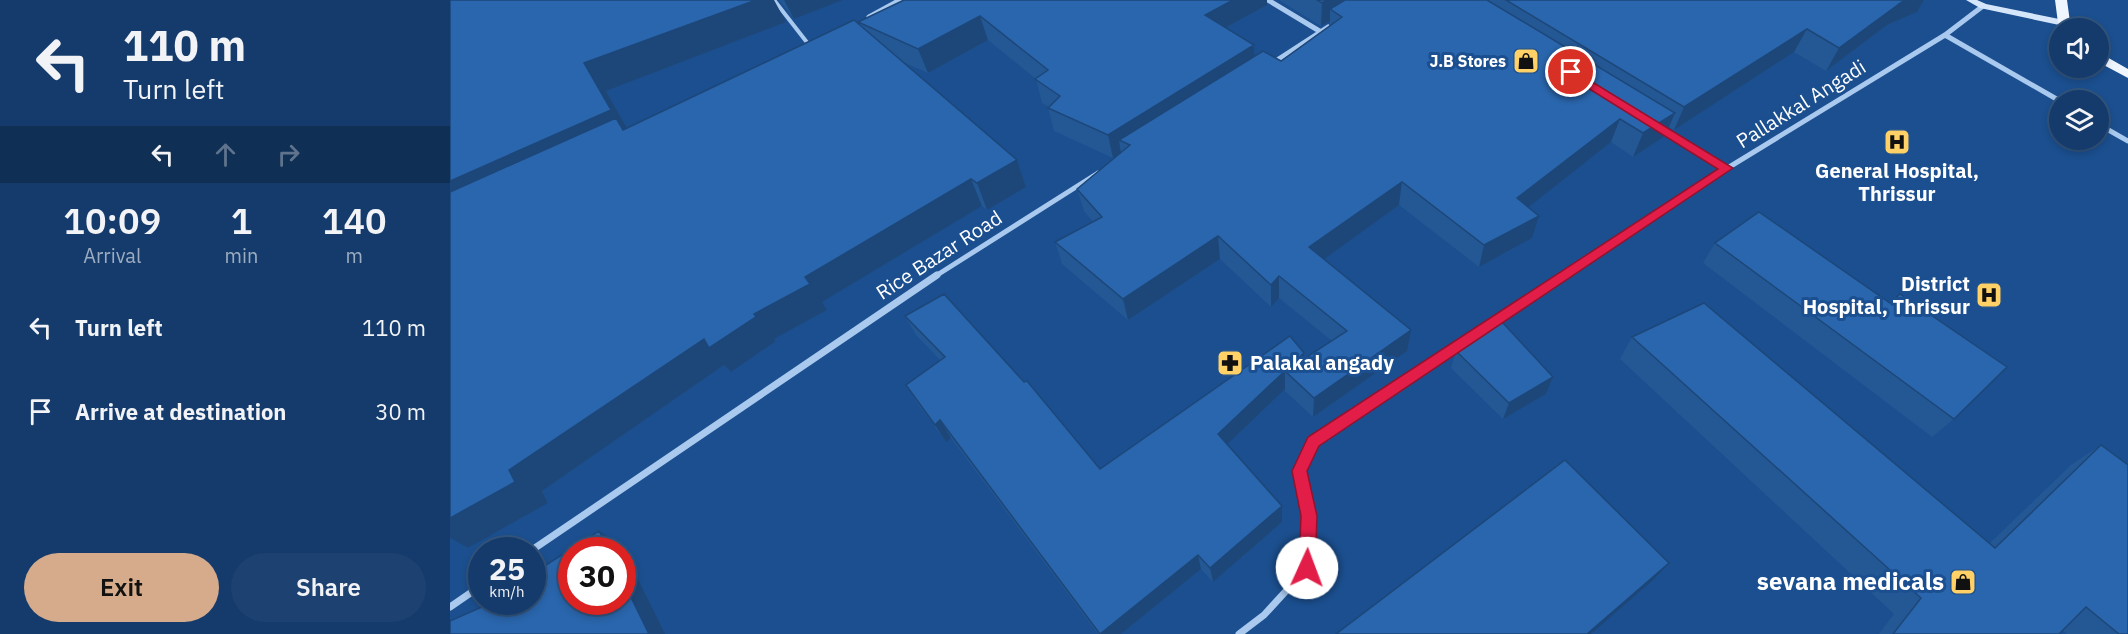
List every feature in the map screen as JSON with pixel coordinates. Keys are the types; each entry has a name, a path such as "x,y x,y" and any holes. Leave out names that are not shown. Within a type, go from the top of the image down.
{"main road":[{"path":"1970,0 1983,6 2049,22"},
{"path":"2061,0 2064,18"},
{"path":"2109,63 2128,74"}],"street":[{"path":"859,23 900,0"},
{"path":"1268,0 1321,32"},
{"name":"Pallakkal Angadi","path":"1239,634 1264,615 1307,568 1309,516 1300,471 1313,441 1727,168 1945,35 1983,6"},
{"path":"1260,70 1338,22"},
{"path":"1945,35 2049,95"},
{"path":"1656,125 1727,168"},
{"path":"2109,130 2128,141"},
{"name":"Rice Bazar Road","path":"546,540 949,267 1100,172"},
{"path":"450,606 468,594"}],"lane":[{"path":"774,0 813,50"}],"building":[{"path":"450,0 756,0 584,63 611,110 450,181"},
{"path":"904,0 1233,0 1205,15 1254,45 1108,135 1048,108 1060,96 1035,79 1048,70 980,16 918,49 858,22"},
{"path":"1345,0 1487,0 1675,113 1643,133 1620,119 1517,198 1539,216 1484,245 1402,182 1309,247 1411,330 1314,398 1285,371 1347,331 1279,276 1271,285 1218,236 1123,299 1055,242 1102,217 1077,189 1130,145 1119,140 1263,51 1281,61 1342,17 1330,9"},
{"path":"1506,0 1906,0 1839,48 1807,29 1684,107"},
{"path":"854,20 1017,160 977,183 971,179 805,277 810,284 754,314 756,317 709,348 704,339 509,470 515,482 450,518 450,192 616,118 623,130"},
{"path":"1759,212 1890,303 1900,294 2007,367 1954,419 1715,243"},
{"path":"944,294 1024,382 1027,381 1100,469 1290,336 1304,353 1218,434 1282,506 1210,568 1198,555 1100,634 940,420 935,425 906,385 945,357 905,316"},
{"path":"1704,303 1995,548 2101,445 2128,465 2128,634 2119,634 2086,607 2059,634 1893,634 1921,598 1632,337"},
{"path":"1502,322 1553,377 1509,403 1456,351"},
{"path":"1565,460 1669,563 1587,634 1336,634"},
{"path":"599,531 602,537 590,537"},
{"path":"558,557 558,615 636,615 636,608 649,634 450,634 450,621 468,613 468,615 546,615 546,565"}],"place":[{"name":"J.B Stores","path":"1526,61"},
{"name":"General Hospital, Thrissur","path":"1897,142"},
{"name":"District Hospital, Thrissur","path":"1989,295"},
{"name":"Palakal angady","path":"1230,363"},
{"name":"sevana medicals","path":"1963,582"}],"route":[{"path":"1307,568 1309,516 1300,471 1313,441 1727,168 1571,72"}]}
